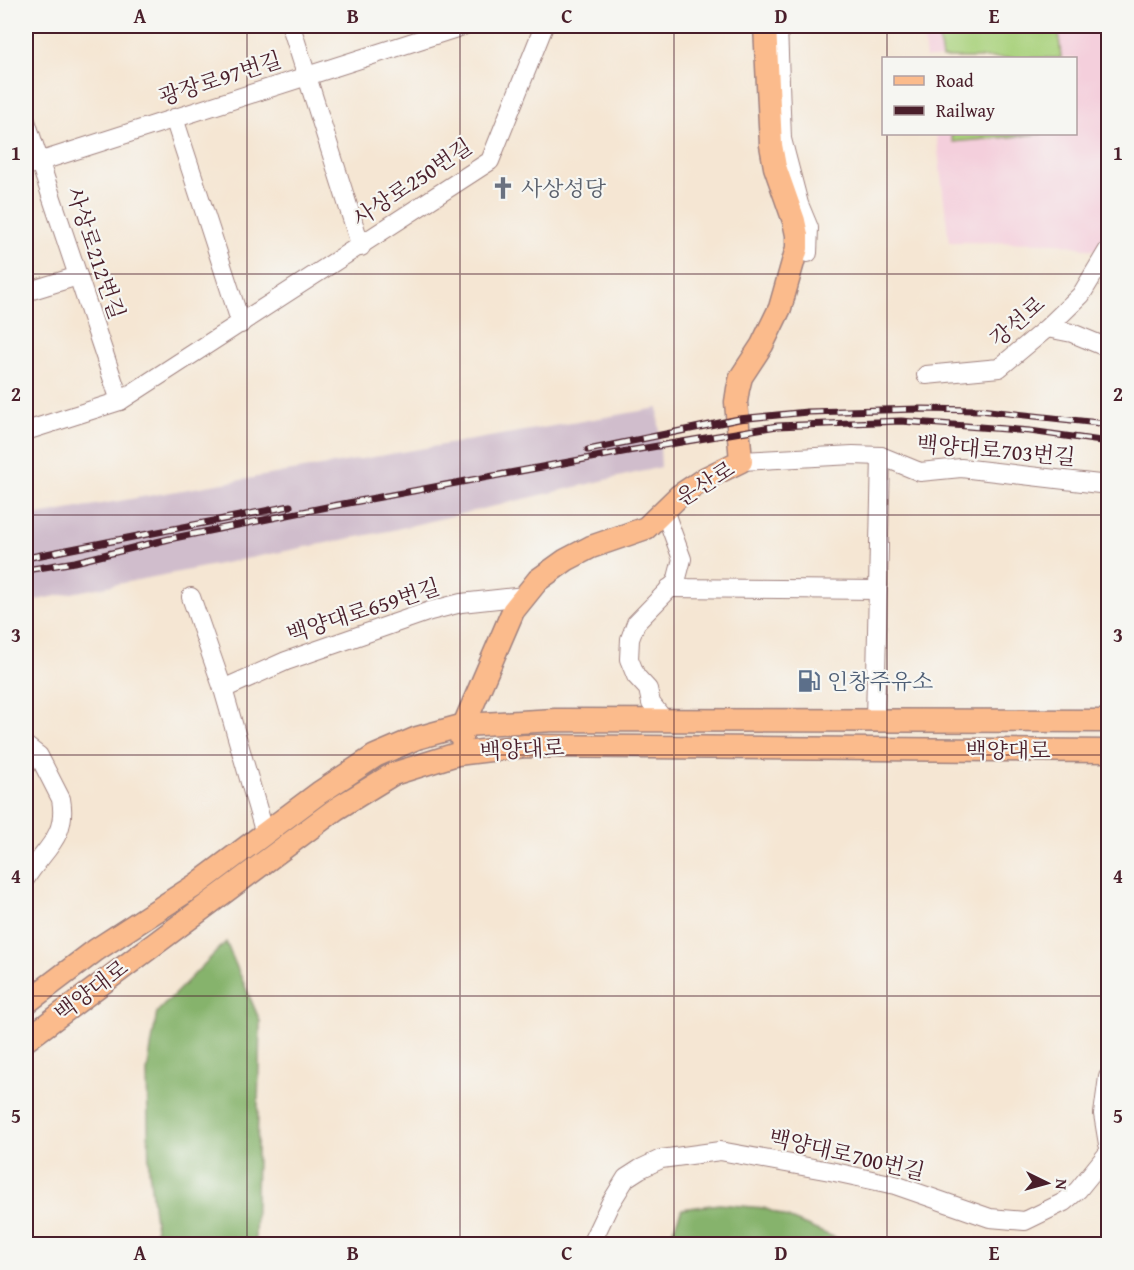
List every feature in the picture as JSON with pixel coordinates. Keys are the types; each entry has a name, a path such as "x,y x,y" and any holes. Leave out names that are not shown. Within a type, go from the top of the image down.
{"main road":[{"name":"운산로","path":"457,754 464,724 513,611 538,580 566,560 591,548 646,528 679,496 706,478 741,461 736,402 738,389 747,366 762,345 780,308 798,248 794,221 775,167 771,145 765,26"},
{"name":"백양대로","path":"26,1003 96,950 196,885 319,793 375,756 417,738 464,724 555,720 1108,721"},
{"name":"백양대로","path":"26,1040 336,809 393,774 457,754 525,746 1108,751"}],"street":[{"path":"291,26 361,247"},
{"name":"광장로97번길","path":"32,164 463,26"},
{"name":"사상로250번길","path":"26,431 120,401 361,247 489,161 544,26"},
{"path":"778,26 782,139 799,204 809,228 808,252"},
{"path":"174,118 241,324"},
{"name":"사상로212번길","path":"26,121 32,164 78,276 120,401"},
{"name":"강선로","path":"926,375 999,368 1047,328 1081,295 1108,250"},
{"path":"26,292 78,276"},
{"path":"1047,328 1072,333 1108,348"},
{"name":"백양대로703번길","path":"741,461 853,455 881,456 920,472 961,468 1108,485"},
{"path":"874,720 881,456"},
{"path":"664,510 682,559 676,582 636,623 630,639 629,659 636,676 648,688 651,703 664,720"},
{"path":"669,588 878,590"},
{"name":"백양대로659번길","path":"222,689 286,661 430,610 461,603 525,596"},
{"path":"191,597 222,689 265,834"},
{"path":"26,746 39,756 63,807 61,830 26,878"},
{"path":"1108,1077 1103,1114 1108,1144"},
{"name":"백양대로700번길","path":"591,1245 610,1204 626,1178 661,1160 720,1151 895,1185 990,1218 1025,1221 1064,1202 1078,1190 1108,1153"}],"shaded area":[{"path":"922,26 1108,26 1108,241 1102,252 1059,243 949,242 936,135 1077,135 1077,57 926,57"},
{"path":"658,408 661,467 388,531 26,602 26,517"}],"green space":[{"path":"937,26 1058,26 1061,57 942,57"},
{"path":"951,135 1031,135 953,142"},
{"path":"226,942 260,1021 255,1244 148,1244 156,1230 149,1170 147,1072 157,1012"},
{"path":"719,1204 764,1208 850,1244 667,1244 682,1209"}],"railway":[{"path":"588,450 739,419 807,412 980,410 1108,424"},
{"path":"26,570 75,562 169,539 327,507 777,426 901,421 1030,431 1108,442"},
{"path":"26,558 290,506"}],"place":[{"name":"사상성당","path":"503,188"},
{"name":"인창주유소","path":"809,681"}]}
